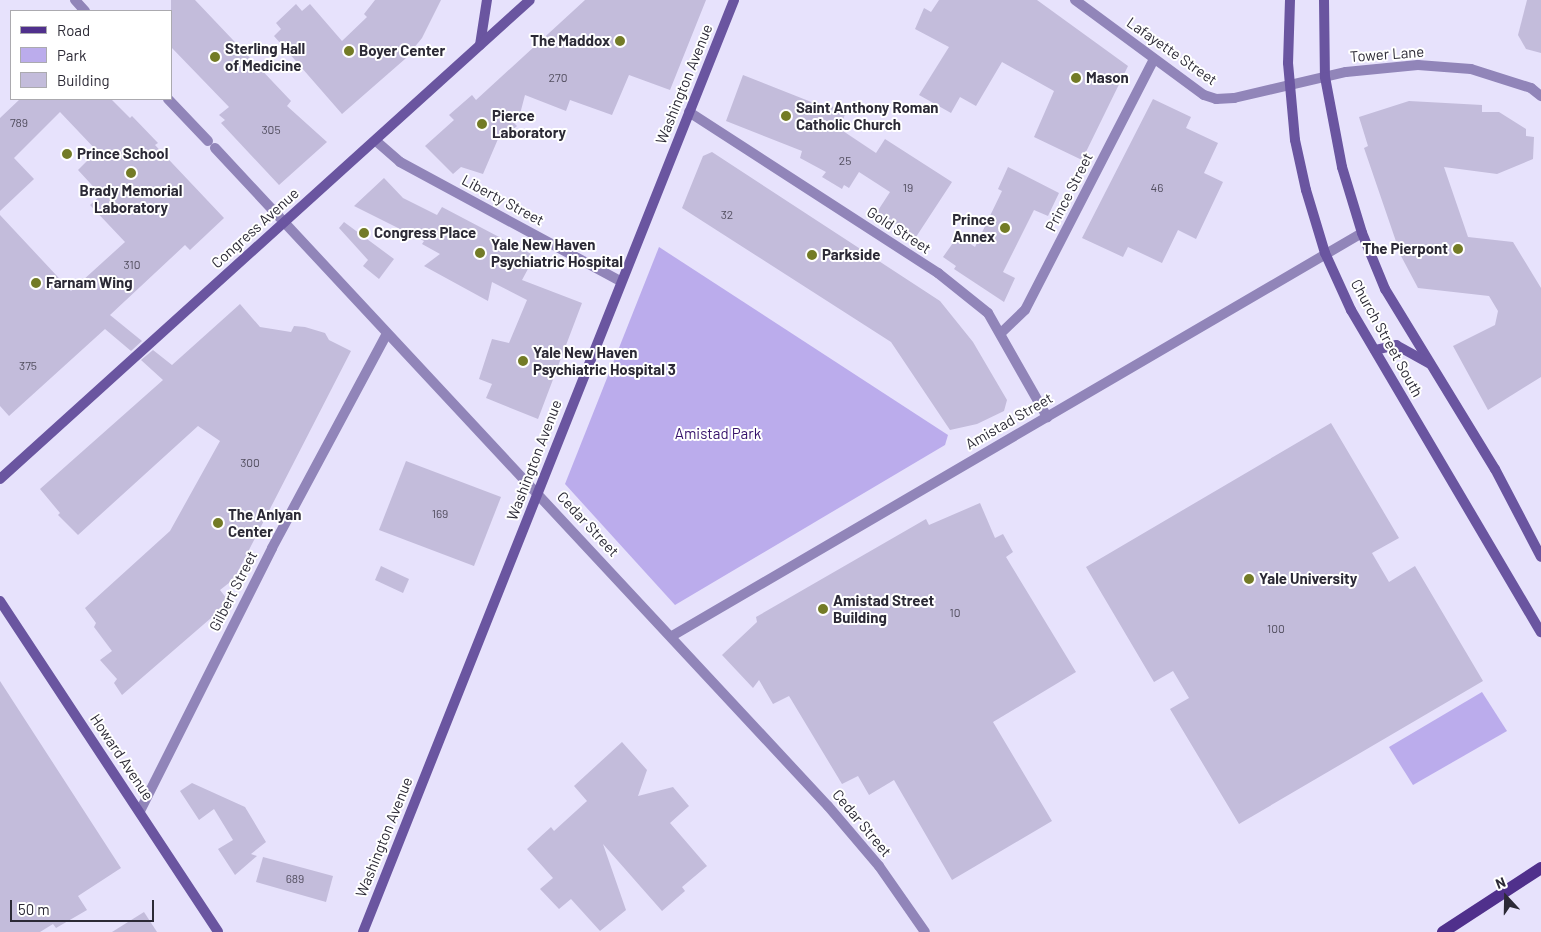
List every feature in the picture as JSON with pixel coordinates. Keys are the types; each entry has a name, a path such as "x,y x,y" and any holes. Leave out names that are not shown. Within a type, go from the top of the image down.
{"main road":[{"path":"480,45 487,0"},
{"name":"Congress Avenue","path":"0,479 530,0"},
{"name":"Washington Avenue","path":"362,932 536,491 734,0"},
{"name":"Church Street South","path":"1290,0 1290,85 1295,140 1306,190 1325,253 1351,310 1541,632"},
{"name":"Church Street South","path":"1324,0 1325,77 1342,167 1362,233 1385,289 1495,469 1541,557"},
{"path":"1375,350 1396,345 1432,365"},
{"name":"Howard Avenue","path":"0,601 218,932"},
{"path":"1443,932 1541,868"}],"street":[{"path":"75,0 85,10"},
{"name":"Lafayette Street","path":"1075,0 1204,95 1216,99 1234,98 1290,85"},
{"name":"Prince Street","path":"1001,333 1025,310 1154,59"},
{"name":"Tower Lane","path":"1290,85 1325,77 1418,64 1462,68 1530,88 1541,96"},
{"name":"Cedar Street","path":"169,100 284,222 386,335 672,636 856,838 924,932"},
{"name":"Gold Street","path":"689,112 938,273 988,313 1047,417"},
{"name":"Liberty Street","path":"376,141 400,162 620,281"},
{"name":"Amistad Street","path":"672,636 1362,233"},
{"name":"Gilbert Street","path":"140,811 260,572 386,335"}],"green space":[{"name":"Amistad Park","path":"659,247 948,435 945,445 675,605 565,484"},
{"path":"1482,692 1507,731 1413,785 1389,747"}],"building":[{"path":"171,0 195,0 291,101 287,106 327,142 279,185 221,123 225,120 219,115 229,107 172,48"},
{"name":"Boyer Center","path":"375,0 441,0 422,38 405,59 342,114 274,36 281,29 276,23 296,4 302,11 310,4 342,41 367,17 364,14"},
{"path":"585,0 706,0 670,90 629,75 612,115 570,100 566,111 525,95 520,114 512,121 517,126 506,136 501,132 483,174 461,167 453,174 425,146 454,120 449,115 472,95 476,100"},
{"name":"Mason","path":"939,0 1037,0 1128,66 1082,160 1034,137 1054,91 1002,62 976,106 960,97 951,113 919,95 949,47 915,29 924,8 931,12"},
{"path":"1527,0 1541,0 1541,53 1526,49 1518,35"},
{"path":"743,75 829,109 831,106 846,111 840,129 876,153 885,139 952,182 916,237 877,212 890,192 859,172 849,188 844,185 842,189 822,177 826,172 800,158 802,151 726,121"},
{"path":"1153,99 1191,117 1186,128 1218,143 1204,173 1223,182 1196,239 1178,230 1162,263 1128,247 1123,257 1082,238"},
{"path":"19,100 112,100 130,118 132,116 158,143 155,145 224,218 190,250 185,245 110,315 142,341 131,351 105,329 9,416 0,406 0,215 71,291 125,242 90,205 101,195 78,170 97,151 60,112 14,158 34,179 0,211 0,118"},
{"name":"The Pierpont","path":"1409,101 1482,105 1482,112 1499,112 1526,129 1526,136 1534,137 1533,159 1497,174 1444,167 1468,237 1513,242 1541,288 1541,377 1488,410 1453,346 1495,325 1498,311 1489,296 1418,288 1401,256 1364,148 1368,146 1359,117"},
{"name":"Parkside","path":"712,152 940,301 973,342 1007,400 1004,411 977,424 950,430 891,342 682,208 703,156"},
{"name":"Prince Annex","path":"1008,167 1059,193 1048,216 1034,210 1003,272 1015,278 1004,302 954,269 956,266 943,257 955,240 960,243 963,239 975,247 1002,191 998,189"},
{"path":"384,178 403,198 437,215 442,207 535,256 522,280 582,303 538,419 486,398 492,384 479,379 492,339 509,343 527,300 492,282 488,301 424,266 440,254 422,244 424,241 354,206"},
{"path":"344,222 394,259 379,279 363,266 368,260 339,228"},
{"name":"The Anlyan Center","path":"240,304 260,327 291,332 294,326 305,327 325,333 329,340 351,351 234,579 220,590 227,599 216,621 211,618 122,695 114,683 117,679 100,660 112,651 94,627 96,623 85,608 170,531 220,441 198,426 78,535 58,515 60,513 40,489 163,380 141,360 153,350 172,365"},
{"path":"1331,423 1399,538 1372,553 1389,582 1415,566 1483,681 1239,824 1170,709 1189,698 1173,671 1154,682 1086,567"},
{"path":"406,461 501,497 474,566 379,530"},
{"path":"980,503 995,538 1003,534 1013,552 1006,557 1076,672 993,722 1052,821 952,880 894,780 869,795 858,776 842,784 789,696 773,704 759,680 753,688 722,655 757,622 756,617 926,519 929,525"},
{"path":"381,566 409,579 403,593 375,580"},
{"path":"0,681 121,868 78,896 87,910 56,928 53,924 40,932 0,932"},
{"path":"622,742 647,770 638,796 673,787 689,806 670,823 707,866 682,887 685,891 662,911 603,844 626,910 600,931 571,899 559,909 540,889 553,878 527,849 551,827 554,831 587,801 574,786"},
{"path":"192,783 245,807 266,842 251,854 257,856 235,875 218,849 233,840 214,809 199,820 180,791"},
{"path":"263,857 333,876 326,902 256,882"},
{"path":"144,912 157,932 112,932"}],"place":[{"name":"The Maddox","path":"620,41"},
{"name":"Boyer Center","path":"349,51"},
{"name":"Sterling Hall of Medicine","path":"215,57"},
{"name":"Mason","path":"1076,78"},
{"name":"Saint Anthony Roman Catholic Church","path":"786,116"},
{"name":"Pierce Laboratory","path":"482,124"},
{"name":"Prince School","path":"67,154"},
{"name":"Brady Memorial Laboratory","path":"131,173"},
{"name":"Prince Annex","path":"1005,228"},
{"name":"Congress Place","path":"364,233"},
{"name":"The Pierpont","path":"1458,249"},
{"name":"Yale New Haven Psychiatric Hospital","path":"480,253"},
{"name":"Parkside","path":"812,255"},
{"name":"Farnam Wing","path":"36,283"},
{"name":"Yale New Haven Psychiatric Hospital 3","path":"523,361"},
{"name":"The Anlyan Center","path":"218,523"},
{"name":"Yale University","path":"1249,579"},
{"name":"Amistad Street Building","path":"823,609"}]}
